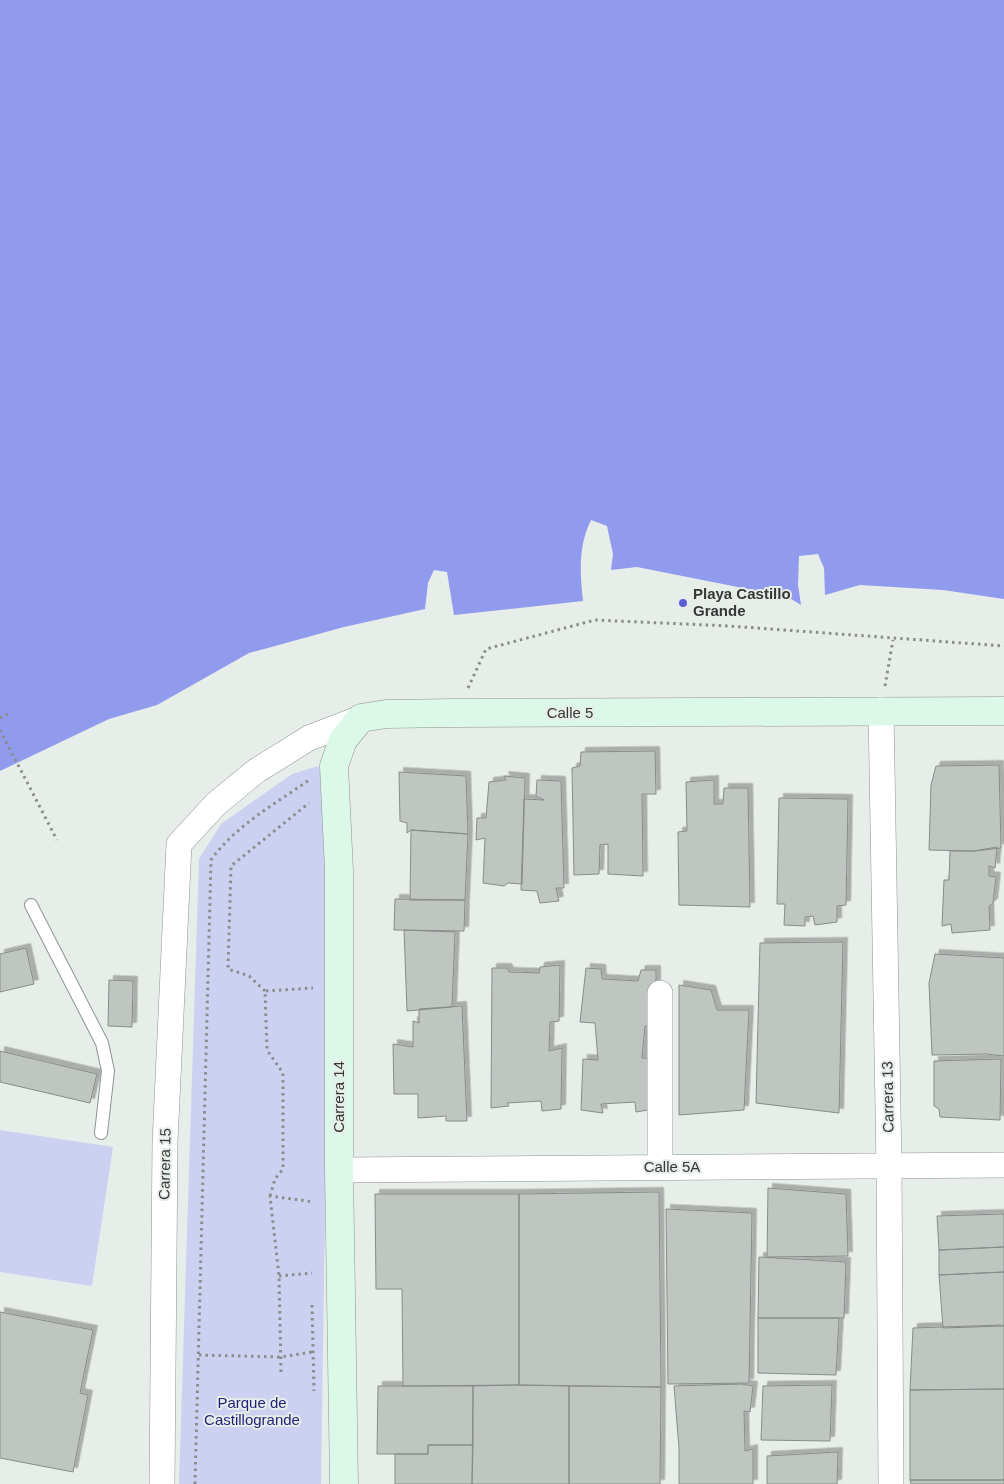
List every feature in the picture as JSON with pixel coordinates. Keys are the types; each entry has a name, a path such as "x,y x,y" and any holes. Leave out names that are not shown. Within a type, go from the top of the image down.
{"street":[{"name":"Carrera 13","path":"881,710 889,1166 890,1484"},
{"name":"Calle 5","path":"179,844 216,804 256,771 309,738 360,718 386,714 455,713 1004,710"},
{"name":"Carrera 14","path":"344,1484 339,1170 339,871 334,766 343,740 360,718"},
{"name":"Carrera 15","path":"162,1484 165,1142 179,844"},
{"path":"660,992 660,1167"},
{"name":"Calle 5A","path":"339,1170 1004,1165"}],"lane":[{"path":"31,905 102,1043 108,1071 102,1133"}],"path":[{"path":"455,713 486,649 595,620 729,626 893,640 1004,646"},
{"path":"881,710 893,640"},
{"path":"0,718 10,713"},
{"path":"0,730 57,840"},
{"path":"195,1484 211,860 221,845 234,834 314,776"},
{"path":"281,1372 279,1276 270,1196 275,1179 283,1169 283,1073 267,1050 265,991 249,976 228,969 231,866 310,802 313,796"},
{"path":"310,802 310,812"},
{"path":"265,991 315,988 315,997"},
{"path":"313,1193 314,1210"},
{"path":"270,1196 314,1202"},
{"path":"312,1264 312,1283"},
{"path":"279,1276 312,1273"},
{"path":"312,1303 314,1399"},
{"path":"199,1355 281,1357 312,1352"}],"green space":[{"name":"Parque de Castillogrande","path":"318,766 326,788 329,947 321,1484 179,1484 199,859 221,824 292,774"},
{"path":"0,1130 113,1147 92,1286 0,1272"}],"water":[{"path":"0,0 1004,0 1004,599 943,590 860,585 825,595 824,568 818,554 799,556 798,585 801,605 788,597 637,567 611,570 613,554 607,526 591,520 584,540 581,560 583,601 454,615 447,572 434,570 428,583 425,609 344,627 249,653 157,705 109,719 0,771"}],"building":[{"path":"655,751 656,794 642,794 643,876 608,874 608,844 600,845 599,874 574,875 572,768 580,766 581,752"},
{"path":"999,765 1001,848 974,851 929,850 931,785 936,766"},
{"path":"399,772 466,776 468,834 411,830 407,833 407,823 400,821"},
{"path":"504,776 525,778 522,884 508,883 504,886 483,883 485,838 476,840 477,818 486,818 489,782 506,780"},
{"path":"537,780 561,781 564,888 556,888 559,901 540,903 537,891 521,890 524,799 544,800 536,796"},
{"path":"714,780 714,804 723,804 724,788 748,788 750,907 679,905 678,832 687,831 686,782"},
{"path":"779,798 848,799 846,905 837,906 837,922 815,925 813,916 805,917 805,926 784,925 785,904 777,904"},
{"path":"411,830 468,834 465,900 410,900"},
{"path":"997,847 995,868 989,866 989,876 996,877 993,903 989,906 990,930 952,933 951,924 942,926 944,880 949,880 950,851 974,851"},
{"path":"395,899 465,900 464,931 394,930"},
{"path":"404,930 455,932 452,1007 407,1011"},
{"path":"843,942 839,1113 756,1103 760,943"},
{"path":"26,948 34,984 0,992 0,954"},
{"path":"935,954 1004,958 1004,1056 986,1054 932,1055 929,983"},
{"path":"560,965 559,1021 550,1022 549,1051 562,1048 561,1109 542,1111 541,1101 507,1103 509,1106 491,1108 492,968 507,968 509,972 539,973 540,967"},
{"path":"586,968 601,969 602,979 638,981 641,970 656,970 656,1025 645,1026 642,1058 657,1059 654,1109 636,1112 635,1102 601,1104 603,1113 581,1110 583,1059 598,1060 595,1023 580,1022"},
{"path":"109,980 133,981 132,1027 108,1026"},
{"path":"679,985 711,990 717,1010 749,1010 744,1110 679,1115"},
{"path":"462,1006 467,1121 446,1121 446,1116 418,1118 418,1094 394,1094 393,1044 413,1047 413,1021 419,1023 419,1009"},
{"path":"0,1051 97,1074 90,1103 0,1082"},
{"path":"1001,1059 1000,1120 940,1117 939,1109 934,1106 934,1061"},
{"path":"768,1188 846,1194 848,1256 767,1257"},
{"path":"659,1192 661,1387 519,1385 519,1194"},
{"path":"375,1194 519,1194 519,1385 403,1386 402,1289 376,1289"},
{"path":"666,1209 752,1213 749,1383 668,1384"},
{"path":"1004,1214 1004,1247 939,1250 937,1216"},
{"path":"1004,1247 1004,1272 939,1275 939,1250"},
{"path":"759,1257 846,1262 844,1318 758,1318"},
{"path":"1004,1272 1004,1326 943,1328 939,1275"},
{"path":"0,1312 93,1330 80,1393 88,1395 73,1472 0,1458"},
{"path":"758,1318 839,1318 836,1375 758,1373"},
{"path":"1004,1326 1004,1389 910,1390 913,1328"},
{"path":"741,1384 753,1386 750,1412 744,1411 745,1451 753,1449 753,1484 679,1484 679,1448 674,1386"},
{"path":"832,1385 830,1441 761,1440 763,1386"},
{"path":"378,1386 473,1386 473,1445 428,1445 428,1454 377,1454"},
{"path":"473,1386 569,1386 569,1484 472,1484"},
{"path":"569,1386 661,1387 660,1484 569,1484"},
{"path":"1004,1389 1004,1480 910,1480 910,1390"},
{"path":"428,1445 473,1445 472,1484 395,1484 395,1454 428,1454"},
{"path":"838,1452 837,1484 767,1484 767,1456"},
{"path":"910,1480 1004,1480 1004,1484 911,1484"}],"place":[{"name":"Playa Castillo Grande","path":"683,603"}]}
